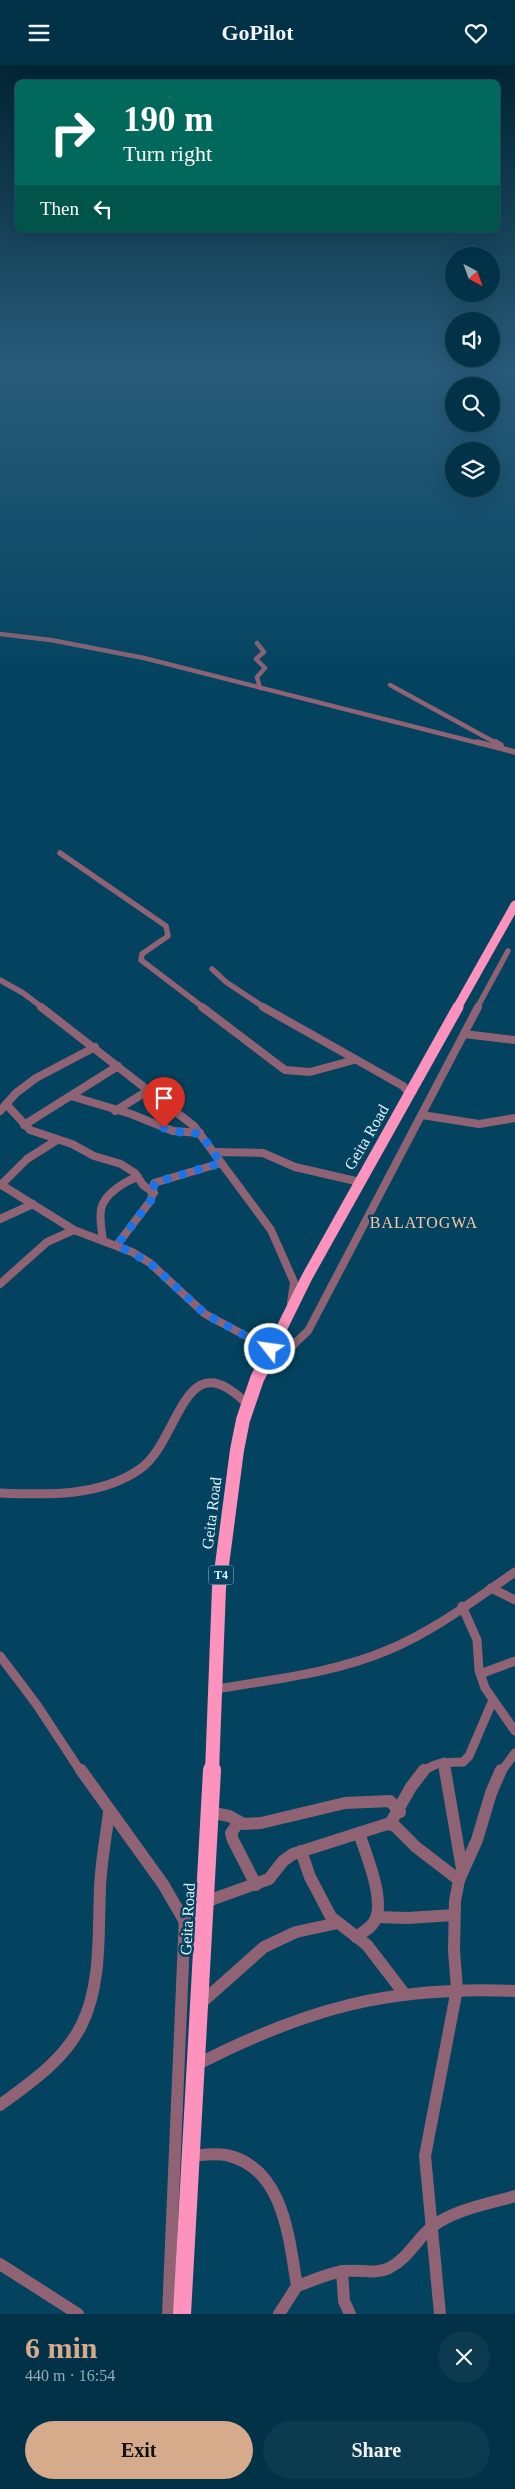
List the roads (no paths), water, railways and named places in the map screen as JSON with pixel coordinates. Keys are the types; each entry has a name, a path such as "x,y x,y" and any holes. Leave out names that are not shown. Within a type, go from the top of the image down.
{"highway":[{"name":"Geita Road","path":"182,2314 216,1689 219,1589 237,1449 248,1405 270,1349 360,1182 515,905"}],"street":[{"path":"0,634 51,640 144,658 515,751"},
{"path":"257,643 264,652 256,659 265,668 257,677 260,688"},
{"path":"390,685 441,715 515,751"},
{"path":"60,853 166,926 168,936 142,954 141,960 285,1070 299,1074 310,1073 354,1060"},
{"path":"257,1379 308,1331 380,1198 434,1087 508,951"},
{"path":"212,969 226,982 254,1002 403,1086 410,1094"},
{"path":"0,979 23,993 95,1047 180,1113 200,1133 271,1230 294,1282 291,1308"},
{"path":"464,1034 514,1040"},
{"path":"0,1111 32,1081 95,1047"},
{"path":"24,1125 118,1066"},
{"path":"114,1111 149,1090"},
{"path":"71,1096 114,1111 132,1114 172,1131 187,1134 200,1133"},
{"path":"6,1104 30,1130 72,1144 94,1156 120,1164 138,1177 143,1185 154,1193"},
{"path":"422,1115 479,1124 515,1118"},
{"path":"57,1140 32,1155 0,1184 74,1230 117,1245 150,1263 205,1314 270,1349"},
{"path":"214,1152 263,1153 295,1167 321,1171 359,1180 360,1182"},
{"path":"117,1245 154,1193 154,1183 221,1163"},
{"path":"103,1241 99,1213 101,1202 111,1191 128,1180 138,1177"},
{"path":"0,1219 32,1204"},
{"path":"0,1284 47,1241 74,1230"},
{"path":"0,1493 32,1495 74,1492 119,1481 142,1469 160,1452 188,1396 197,1385 207,1383 224,1385 236,1392 248,1405"},
{"path":"216,1689 328,1667 386,1651 406,1641 515,1572"},
{"path":"491,1588 515,1601"},
{"path":"462,1606 477,1640 480,1674 492,1700 515,1731"},
{"path":"0,1656 28,1691 110,1812 185,1916 202,1955"},
{"path":"480,1674 515,1661"},
{"path":"205,1902 269,1879 288,1856 390,1824 400,1812 418,1775 424,1770 444,1762 463,1762 469,1756 492,1700"},
{"path":"460,1875 477,1840 496,1779 515,1753"},
{"path":"440,2314 425,2156 457,1989 454,1915 460,1875 457,1831 448,1799 444,1762"},
{"path":"209,1812 230,1816 239,1822 261,1823 322,1808 372,1801 390,1801 400,1812"},
{"path":"0,2105 50,2064 67,2046 82,2025 90,1998 94,1969 99,1929 103,1857 110,1812"},
{"path":"239,1822 231,1833 233,1841 244,1857 256,1885"},
{"path":"390,1824 397,1828 411,1843 460,1875"},
{"path":"359,1833 376,1897 377,1917"},
{"path":"301,1851 319,1897 331,1917 374,1953 403,1992"},
{"path":"356,1937 377,1917 408,1918 454,1915"},
{"path":"168,2314 185,1916"},
{"path":"199,2004 264,1947 296,1932 338,1923"},
{"path":"195,2066 273,2027 338,2006 403,1992 457,1989 515,1991"},
{"path":"190,2156 229,2155 253,2168 272,2186 281,2209 297,2286"},
{"path":"279,2314 297,2286 342,2271 368,2273 388,2269 410,2254 432,2226 459,2211 515,2196"},
{"path":"0,2264 78,2314"},
{"path":"342,2271 344,2301 350,2314"}],"district":[{"name":"BALATOGWA","path":"424,1222"}]}
